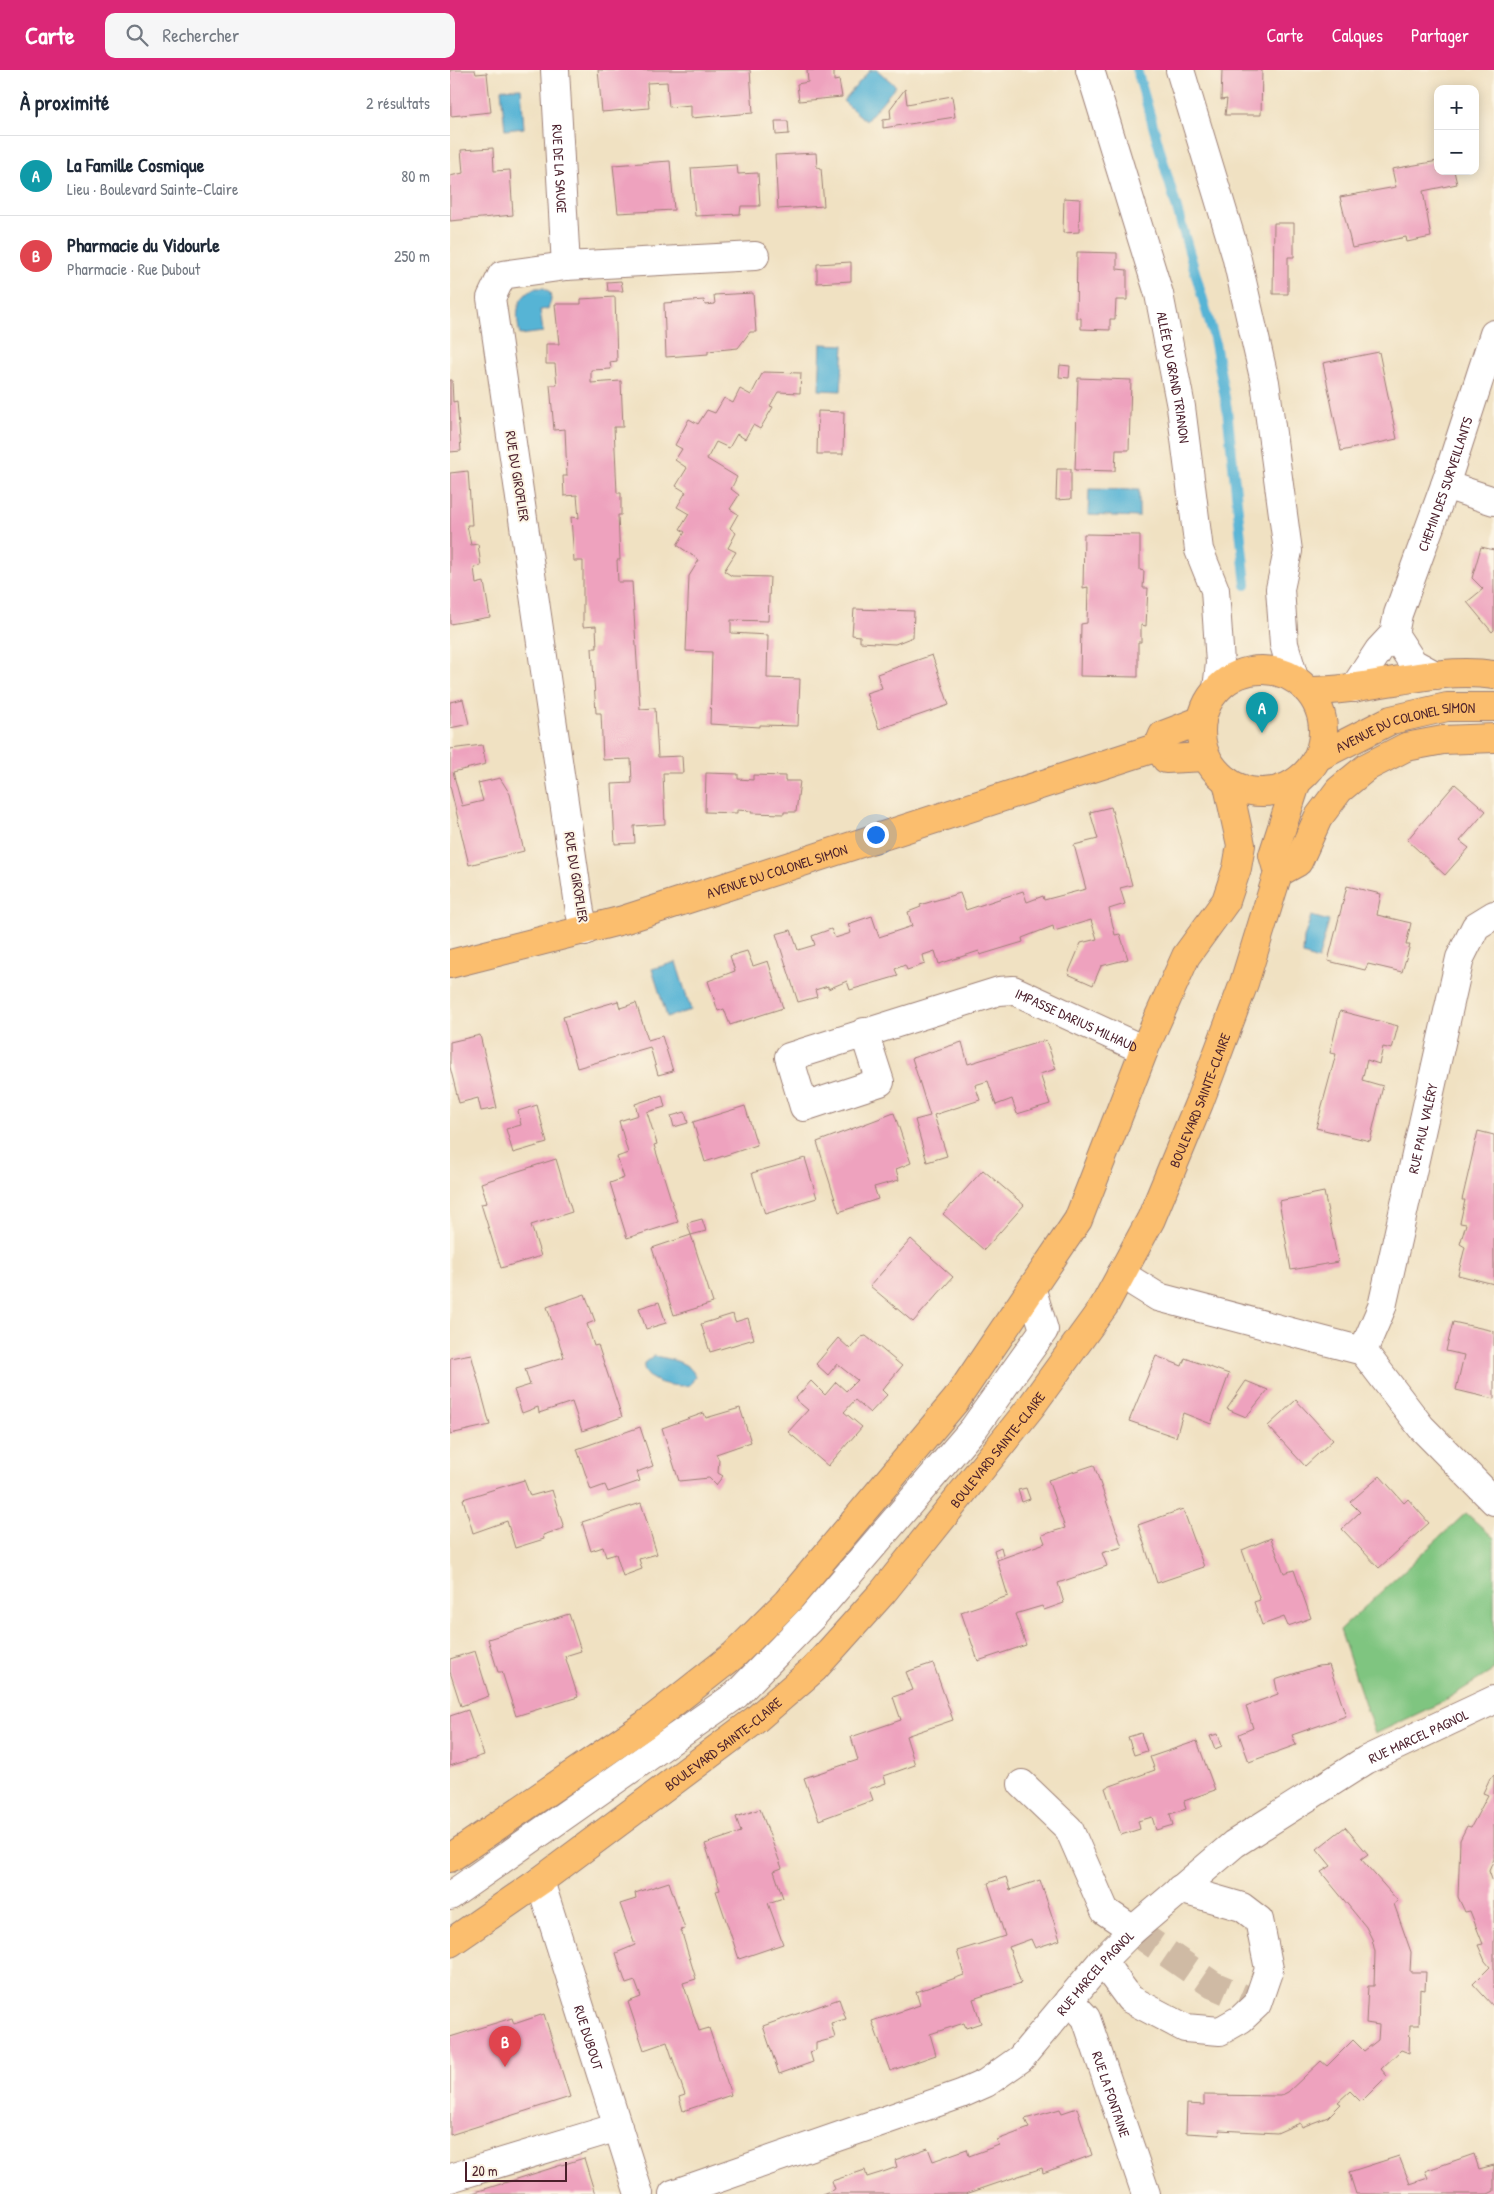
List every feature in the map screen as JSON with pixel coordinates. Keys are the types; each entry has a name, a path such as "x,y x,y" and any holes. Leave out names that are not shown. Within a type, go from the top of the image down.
{"main road":[{"path":"1302,684 1319,706 1324,722 1324,740 1318,757 1309,771 1297,781 1280,790 1262,792 1244,790 1227,781 1215,770 1206,757 1201,739 1202,720 1210,698 1217,689 1234,676 1254,670 1275,670 1302,684 1354,688 1452,673 1494,675"},
{"name":"AVENUE DU COLONEL SIMON","path":"1318,757 1391,720 1447,707 1494,707"},
{"name":"AVENUE DU COLONEL SIMON","path":"450,964 586,931 1158,747 1163,735 1202,720"},
{"path":"1278,873 1298,862 1318,818 1338,790 1367,767 1406,747 1443,740 1494,738"},
{"path":"1158,747 1166,759 1206,757"},
{"path":"450,1858 645,1725 741,1648 788,1602 956,1400 1078,1220 1144,1050 1186,956 1226,901 1237,868 1242,845 1227,781"},
{"name":"BOULEVARD SAINTE-CLAIRE","path":"450,1942 540,1881 754,1721 814,1668 883,1592 1030,1408 1104,1306 1151,1219 1199,1103 1244,983 1278,873 1273,855 1297,781"}],"street":[{"name":"RUE DE LA SAUGE","path":"555,70 566,266"},
{"name":"ALLÉE DU GRAND TRIANON","path":"1090,70 1163,310 1181,407 1199,550 1215,590 1220,663 1217,689"},
{"path":"1180,70 1234,246 1265,382 1288,551 1280,588 1284,644 1302,684"},
{"name":"RUE DU GIROFLIER","path":"586,931 580,912 548,674 491,298 502,275 566,266 755,256"},
{"name":"CHEMIN DES SURVEILLANTS","path":"1354,688 1379,650 1394,634 1398,614 1445,485 1494,334"},
{"path":"1445,485 1494,501"},
{"path":"1394,634 1413,663 1435,675"},
{"name":"RUE PAUL VALÉRY","path":"1363,1351 1382,1307 1460,958 1476,926 1494,915"},
{"name":"IMPASSE DARIUS MILHAUD","path":"864,1032 999,991 1014,990 1144,1050"},
{"path":"1121,1274 1158,1296 1363,1351 1421,1427 1494,1501"},
{"path":"450,1896 736,1695 812,1618 974,1428 1044,1330 1032,1290"},
{"name":"RUE MARCEL PAGNOL","path":"673,2194 961,2094 986,2083 1020,2059 1102,1961 1133,1930 1234,1844 1366,1760 1494,1700"},
{"path":"1022,1784 1069,1830 1104,1911 1133,1930"},
{"name":"RUE DUBOUT","path":"540,1881 639,2194"},
{"path":"1102,1961 1130,1999 1185,2028 1220,2032 1257,2004 1269,1969 1260,1920 1242,1906 1180,1889"},
{"name":"RUE LA FONTAINE","path":"1069,2000 1086,2018 1146,2194"},
{"path":"450,2178 618,2127"}],"green space":[{"path":"1466,1513 1494,1538 1494,1670 1442,1702 1375,1734 1340,1630"}],"water":[{"path":"870,70 877,70 896,86 866,121 843,101"},
{"path":"521,88 524,128 505,130 501,89"},
{"path":"536,288 544,288 550,293 551,300 548,309 540,310 543,332 520,335 518,308 520,302 524,296"},
{"path":"821,344 844,345 841,391 819,390"},
{"path":"1089,489 1139,490 1139,517 1088,515"},
{"path":"1311,916 1329,921 1318,960 1303,955 1304,938"},
{"path":"676,962 691,1010 667,1017 652,969"},
{"path":"653,1356 684,1364 693,1372 695,1377 690,1385 676,1386 654,1380 645,1370 644,1363"}],"building":[{"path":"450,70 475,70 476,74 487,73 491,112 451,116"},
{"path":"598,70 750,70 753,113 691,118 691,105 669,107 667,82 647,83 649,108 602,112"},
{"path":"807,70 834,70 834,81 839,80 842,97 799,101 797,84 808,82"},
{"path":"1222,70 1262,70 1261,115 1225,115 1227,99 1221,100"},
{"path":"905,89 907,104 952,96 955,117 883,128 883,120 891,119 890,109"},
{"path":"775,121 788,121 789,134 776,135"},
{"path":"493,148 494,171 510,170 513,215 450,221 450,176 463,173 461,150"},
{"path":"816,153 817,167 821,168 824,206 778,209 775,155"},
{"path":"670,161 674,210 618,213 613,165"},
{"path":"1434,162 1434,175 1455,175 1457,184 1423,191 1431,237 1407,242 1406,237 1352,248 1340,197 1396,187 1392,169"},
{"path":"737,165 738,174 758,173 760,206 741,206 740,214 695,216 691,168"},
{"path":"1064,198 1080,199 1079,232 1063,233"},
{"path":"1274,223 1294,223 1294,257 1288,257 1288,294 1273,294"},
{"path":"1077,252 1117,253 1117,269 1127,270 1127,300 1116,300 1115,319 1110,319 1110,330 1081,329 1081,318 1076,318"},
{"path":"851,262 851,281 817,283 817,264"},
{"path":"621,281 623,291 608,291 607,282"},
{"path":"753,293 756,332 750,332 738,348 708,351 708,354 666,357 664,303 704,300 705,305 715,304 714,295"},
{"path":"615,297 617,361 610,362 611,369 591,370 591,383 621,381 623,427 614,427 617,493 621,493 621,515 618,515 620,560 617,560 618,582 632,582 640,709 655,708 658,757 682,756 683,773 663,773 665,824 634,826 635,843 615,844 612,784 632,783 631,759 603,760 601,713 596,713 592,648 597,648 596,626 583,627 583,561 574,561 571,517 579,518 577,495 564,496 563,476 567,476 565,429 554,430 550,385 557,385 555,364 546,364 546,344 559,344 555,304 581,304 581,299"},
{"path":"1379,352 1397,439 1341,451 1323,363"},
{"path":"1060,365 1070,366 1069,378 1059,377"},
{"path":"763,372 801,373 800,393 778,392 770,406 773,407 760,429 753,425 745,439 737,434 729,448 716,442 707,459 737,477 731,489 739,495 730,509 738,514 730,528 736,533 728,548 736,552 724,571 732,576 770,577 768,621 731,620 731,633 768,635 767,678 800,679 798,726 760,725 760,727 710,724 712,652 686,651 689,576 699,560 677,545 685,532 680,529 689,514 677,507 686,492 676,486 687,468 675,460 682,449 675,445 689,419 698,424 707,410 715,413 724,398 733,403 740,389 751,395"},
{"path":"1078,378 1131,380 1129,450 1116,450 1115,471 1075,470"},
{"path":"450,380 452,380 453,402 457,401 461,451 450,452"},
{"path":"818,411 844,412 843,454 817,454"},
{"path":"1057,469 1071,469 1071,499 1056,500"},
{"path":"468,471 472,525 467,525 471,545 478,544 481,566 474,567 476,584 484,582 490,617 450,624 450,473"},
{"path":"1084,534 1140,535 1140,570 1144,571 1143,588 1148,588 1146,626 1141,625 1141,642 1138,642 1138,677 1080,676 1081,624 1087,623 1088,587 1083,588"},
{"path":"1481,547 1494,550 1494,630 1492,632 1467,602 1483,589 1472,578"},
{"path":"854,609 914,611 913,637 895,644 860,642 860,636 852,635"},
{"path":"932,655 949,705 879,729 866,693 882,688 877,674"},
{"path":"463,699 469,724 450,728 450,702"},
{"path":"482,745 486,764 453,772 462,806 483,801 478,783 500,778 510,794 524,851 469,865 450,786 450,749"},
{"path":"706,773 738,774 738,779 753,780 753,775 785,776 785,781 800,781 796,812 784,812 784,814 751,813 752,811 737,810 737,813 705,812"},
{"path":"1455,784 1486,811 1460,841 1469,848 1445,875 1407,840"},
{"path":"1111,807 1132,885 1120,888 1125,904 1109,909 1115,935 1120,934 1128,959 1101,966 1093,985 1068,974 1081,943 1097,939 1091,920 1054,931 1053,926 1022,938 1023,942 980,955 979,951 939,964 935,951 923,955 925,964 907,970 905,965 895,969 898,976 850,990 847,981 828,989 828,986 815,990 817,997 798,1002 776,934 791,930 798,950 815,945 812,936 831,929 835,938 851,933 848,924 872,916 879,937 912,926 908,912 921,907 920,905 960,893 966,910 1023,891 1027,902 1043,896 1044,900 1086,889 1074,845 1098,839 1090,812"},
{"path":"1347,886 1381,894 1377,915 1411,923 1406,945 1410,945 1402,972 1368,964 1365,970 1328,961"},
{"path":"747,951 753,966 768,961 783,1008 730,1025 724,1009 718,1011 708,981 735,971 730,956"},
{"path":"618,1001 620,1008 636,1003 648,1040 662,1036 673,1071 658,1075 650,1047 577,1068 563,1017"},
{"path":"1340,1011 1398,1026 1392,1049 1383,1047 1379,1064 1367,1060 1362,1080 1383,1086 1370,1141 1316,1128 1336,1054 1330,1053"},
{"path":"480,1035 497,1108 481,1111 478,1098 459,1103 450,1067 450,1042"},
{"path":"1046,1040 1056,1069 1040,1074 1050,1104 1017,1114 1012,1099 996,1105 988,1081 975,1085 980,1100 934,1115 947,1156 927,1162 915,1120 930,1116 912,1058 962,1042 968,1064"},
{"path":"662,1095 665,1107 647,1112 657,1144 654,1145 678,1222 627,1238 610,1183 624,1178 617,1157 628,1153 619,1121 638,1115 635,1104"},
{"path":"537,1105 547,1143 513,1153 506,1129 521,1125 518,1111"},
{"path":"745,1106 757,1145 705,1162 693,1122"},
{"path":"685,1112 688,1123 674,1127 671,1116"},
{"path":"894,1113 911,1163 896,1169 899,1180 874,1187 878,1199 839,1212 817,1142"},
{"path":"1478,1131 1494,1135 1494,1284 1458,1275 1465,1247 1460,1244 1466,1224 1460,1223 1465,1200 1462,1200"},
{"path":"805,1158 817,1198 765,1214 752,1173"},
{"path":"556,1159 572,1212 531,1225 541,1256 501,1268 481,1204 487,1203 481,1183"},
{"path":"983,1170 1024,1205 984,1250 943,1214"},
{"path":"1324,1192 1338,1262 1291,1270 1279,1201"},
{"path":"702,1219 706,1231 691,1235 687,1223"},
{"path":"691,1235 713,1303 674,1315 652,1248"},
{"path":"911,1239 953,1277 913,1322 870,1286"},
{"path":"585,1294 595,1321 587,1324 594,1346 598,1345 622,1417 582,1431 572,1402 539,1413 538,1407 522,1413 514,1390 530,1385 525,1369 564,1357 547,1307"},
{"path":"659,1302 666,1323 646,1329 639,1308"},
{"path":"733,1314 735,1322 748,1318 754,1339 710,1352 701,1324"},
{"path":"1453,1322 1494,1331 1494,1399 1456,1390 1464,1355 1446,1351"},
{"path":"866,1336 902,1366 882,1390 887,1395 870,1413 855,1400 844,1412 862,1427 828,1466 788,1432 808,1410 795,1399 811,1381 825,1395 836,1382 846,1391 857,1380 837,1364 828,1375 816,1364 838,1338 850,1349 861,1337"},
{"path":"471,1354 490,1425 450,1434 450,1358"},
{"path":"1156,1356 1182,1366 1185,1358 1229,1374 1211,1424 1183,1413 1176,1437 1129,1421"},
{"path":"1246,1381 1268,1390 1246,1417 1227,1409"},
{"path":"1296,1400 1333,1440 1305,1466 1268,1426"},
{"path":"740,1408 751,1442 716,1454 719,1460 718,1473 723,1476 716,1485 709,1478 679,1481 662,1428 704,1413 706,1418"},
{"path":"640,1427 653,1466 637,1472 640,1481 608,1492 605,1485 591,1490 577,1449"},
{"path":"1094,1465 1122,1547 1102,1553 1107,1566 1058,1583 1064,1603 1044,1610 1042,1606 1015,1614 1026,1645 978,1661 961,1612 1008,1596 997,1560 1045,1543 1042,1535 1065,1528 1048,1480"},
{"path":"1380,1476 1404,1503 1408,1499 1429,1523 1379,1568 1342,1529 1360,1512 1350,1502"},
{"path":"524,1480 530,1496 552,1490 564,1528 543,1535 544,1539 515,1548 507,1521 473,1533 463,1499"},
{"path":"1026,1488 1030,1499 1022,1502 1018,1490"},
{"path":"641,1503 657,1554 639,1559 642,1569 623,1576 616,1554 606,1557 603,1547 591,1551 582,1522"},
{"path":"1183,1509 1204,1567 1157,1583 1138,1525"},
{"path":"1271,1538 1284,1573 1294,1570 1311,1618 1288,1626 1284,1617 1262,1625 1254,1602 1260,1600 1242,1550"},
{"path":"1001,1547 1003,1555 996,1557 994,1550"},
{"path":"569,1614 581,1651 565,1656 578,1697 516,1716 502,1672 498,1672 488,1639"},
{"path":"475,1651 489,1696 461,1706 450,1672 450,1659"},
{"path":"933,1663 953,1720 906,1736 915,1765 884,1776 886,1783 869,1789 873,1800 819,1820 804,1778 858,1760 851,1737 901,1720 893,1697 913,1690 906,1672"},
{"path":"1329,1665 1346,1716 1292,1735 1296,1745 1249,1762 1239,1734 1253,1728 1246,1706 1278,1694 1275,1680 1318,1666"},
{"path":"468,1710 484,1755 450,1766 450,1716"},
{"path":"1141,1733 1147,1751 1134,1755 1128,1737"},
{"path":"1218,1734 1222,1746 1215,1749 1210,1736"},
{"path":"1197,1741 1215,1790 1184,1801 1186,1809 1170,1814 1173,1825 1156,1830 1152,1817 1138,1821 1140,1829 1121,1835 1105,1788 1155,1770 1150,1757"},
{"path":"1494,1775 1494,1859 1489,1871 1494,1885 1494,2007 1473,1984 1490,1967 1485,1961 1478,1945 1483,1944 1470,1911 1465,1912 1458,1897 1460,1840 1467,1826 1471,1827 1488,1795 1483,1793 1490,1778"},
{"path":"760,1809 782,1868 774,1871 783,1898 768,1903 783,1944 739,1959 716,1891 720,1890 705,1844 741,1832 736,1817"},
{"path":"1345,1827 1368,1854 1361,1859 1398,1901 1394,1904 1411,1952 1410,1972 1426,1972 1425,1990 1420,1989 1419,2025 1410,2025 1409,2053 1401,2050 1381,2069 1387,2076 1361,2102 1350,2091 1338,2102 1341,2104 1328,2117 1302,2127 1300,2123 1277,2133 1219,2130 1220,2135 1186,2133 1187,2104 1204,2105 1204,2095 1280,2096 1288,2092 1321,2061 1327,2066 1353,2040 1364,2051 1378,2040 1379,2025 1366,2023 1368,1986 1374,1986 1375,1952 1372,1939 1366,1927 1321,1872 1331,1866 1317,1849"},
{"path":"1006,1877 1010,1890 1040,1880 1060,1940 1035,1948 1031,1939 1009,1947 1021,1983 973,1999 981,2023 966,2028 964,2023 930,2034 936,2055 890,2071 872,2021 920,2005 916,1992 964,1975 957,1951 1005,1936 988,1883"},
{"path":"669,1882 685,1929 681,1930 696,1979 683,1983 699,2031 709,2028 731,2095 683,2111 679,2097 685,2095 667,2042 644,2050 628,2002 641,1997 635,1981 626,1984 616,1953 635,1945 620,1904 636,1899 635,1893"},
{"path":"839,1999 846,2019 831,2023 835,2038 816,2043 816,2050 810,2052 813,2062 779,2074 763,2026"},
{"path":"544,2014 570,2097 450,2135 450,2037 512,2018 514,2024"},
{"path":"1077,2108 1092,2155 1043,2173 1042,2168 966,2194 822,2194 835,2189 832,2181 865,2170 867,2177 883,2172 897,2167 895,2160 928,2148 933,2161 967,2149 969,2156 999,2145 997,2140 1029,2128 1025,2119 1060,2109 1062,2113"},
{"path":"1474,2154 1479,2169 1494,2165 1494,2191 1488,2194 1356,2194 1349,2172 1399,2156 1410,2184 1428,2178 1425,2171"},
{"path":"584,2158 595,2194 469,2194"}],"waterway":[{"path":"1137,70 1214,338 1227,409 1246,585"}],"tunnel":[{"path":"1133,1930 1213,1985 1257,2004"}],"place":[{"name":"La Famille Cosmique","path":"1262,733"},
{"name":"Pharmacie du Vidourle","path":"505,2067"}]}
